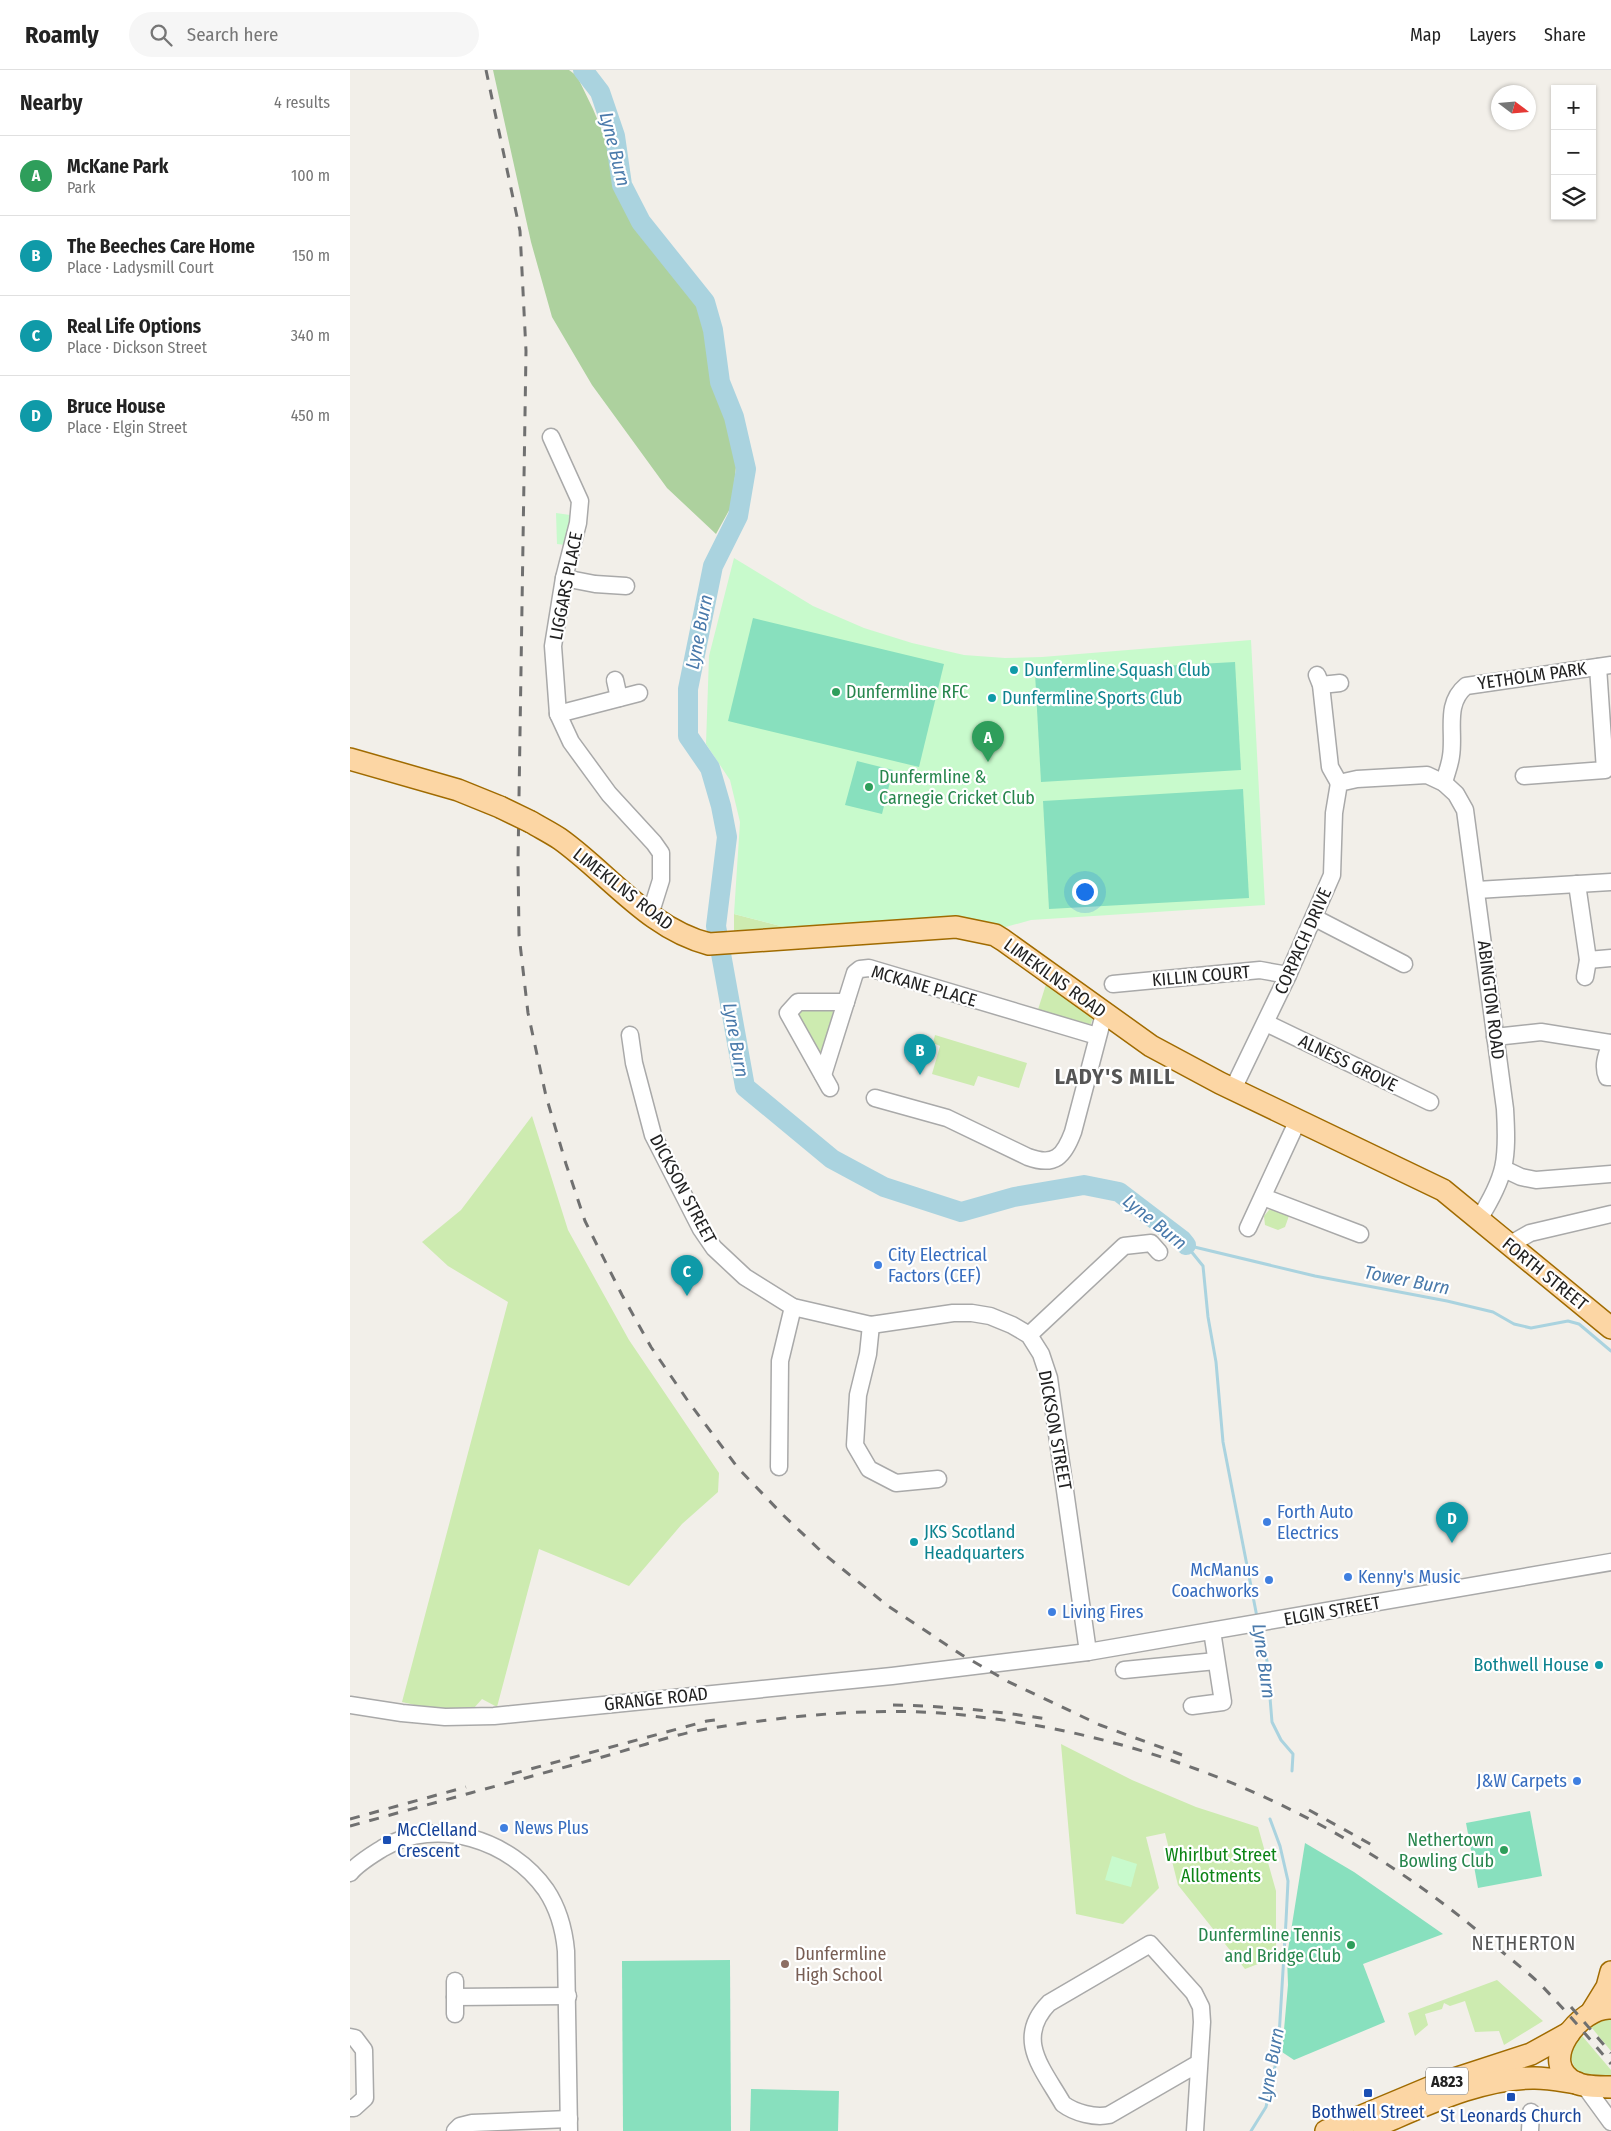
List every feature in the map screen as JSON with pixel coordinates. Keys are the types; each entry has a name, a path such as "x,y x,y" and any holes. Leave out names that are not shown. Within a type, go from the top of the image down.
{"main road":[{"name":"LIMEKILNS ROAD","path":"350,759 458,790 531,822 560,840 650,915 690,940 717,944 956,927 995,935 1151,1046 1233,1089 1443,1190 1479,1219"},
{"name":"FORTH STREET","path":"1479,1219 1611,1328"},
{"path":"1601,2010 1611,1972"},
{"name":"A823","path":"1326,2131 1436,2085 1534,2053 1569,2033 1601,2010"},
{"name":"A823","path":"1569,2033 1562,2044 1559,2058 1565,2073 1580,2084"},
{"name":"A823","path":"1364,2131 1446,2098 1496,2082 1536,2078 1611,2086"}],"street":[{"name":"LIGGARS PLACE","path":"551,437 580,501 578,523 564,578 553,646 558,714 571,742 609,794 661,853 661,880 650,915"},
{"path":"564,578 595,584 626,586"},
{"path":"1524,776 1605,770 1604,666"},
{"name":"YETHOLM PARK","path":"1444,783 1451,756 1454,701 1458,693 1466,686 1604,666"},
{"path":"615,680 619,698"},
{"path":"1340,683 1319,680 1330,767 1339,783 1356,779 1427,775 1444,783"},
{"path":"558,714 639,693"},
{"name":"CORPACH DRIVE","path":"1233,1089 1315,918 1332,875 1334,813 1339,783"},
{"name":"ABINGTON ROAD","path":"1444,783 1456,794 1465,810 1505,1109 1507,1142 1504,1169 1494,1196 1479,1219"},
{"path":"1477,890 1611,882"},
{"path":"1577,884 1588,960 1585,977"},
{"path":"1315,918 1404,964"},
{"path":"1588,960 1611,958"},
{"name":"MCKANE PLACE","path":"846,1002 798,1002 788,1013 827,1081 854,973 860,969 869,968 1097,1036"},
{"name":"KILLIN COURT","path":"1113,984 1260,970 1288,976"},
{"path":"875,1098 947,1118 1042,1162 1052,1160 1067,1147 1073,1132 1104,1014"},
{"name":"ALNESS GROVE","path":"1266,1023 1430,1102"},
{"path":"1495,1037 1541,1032 1611,1043 1606,1057 1605,1071 1607,1077 1611,1077"},
{"name":"DICKSON STREET","path":"630,1035 634,1063 653,1135 701,1229 714,1248 745,1276 792,1307 871,1325 972,1312 1012,1324 1029,1335 1041,1354 1049,1378 1088,1652"},
{"path":"1248,1228 1298,1120"},
{"path":"1504,1169 1521,1177 1536,1180 1610,1178"},
{"path":"1263,1196 1360,1234"},
{"path":"1509,1245 1530,1233 1560,1224 1611,1214"},
{"path":"1029,1335 1124,1246 1150,1243 1159,1252"},
{"path":"779,1467 780,1361 792,1307"},
{"path":"871,1325 868,1354 858,1395 856,1445 869,1470 896,1483 938,1479"},
{"name":"ELGIN STREET","path":"962,1666 1088,1652 1611,1562"},
{"path":"1192,1706 1223,1702 1212,1631"},
{"path":"1124,1670 1216,1661"},
{"name":"GRANGE ROAD","path":"350,1705 436,1716 494,1716 892,1676 962,1666"},
{"path":"350,1874 373,1854 393,1842 436,1833 459,1834 478,1840 512,1856 546,1890 556,1908 564,1929 566,1951 569,2125 472,2122 460,2126 455,2131"},
{"path":"1195,2131 1199,2063 1202,2007 1194,1993 1150,1944 1049,2003 1040,2012 1032,2040 1033,2052 1063,2104 1070,2109 1099,2117 1109,2115 1199,2063"},
{"path":"455,2014 455,1989 568,1996"},
{"path":"350,2037 355,2038 364,2050 365,2098 354,2108 350,2108"},
{"path":"1580,2084 1611,2121"},
{"path":"1611,2095 1607,2106 1611,2121"},
{"path":"1530,2131 1531,2112"}],"green space":[{"path":"493,70 569,70 577,76 611,152 619,199 641,236 705,311 715,382 734,427 736,467 732,505 716,534 667,488 592,385 552,317 531,242"},
{"path":"556,513 570,515 573,523 565,545 557,544"},
{"path":"734,558 813,606 864,628 912,643 964,655 1005,658 1042,657 1251,640 1265,905 1031,920 995,930 800,931 734,914 740,822 730,780 706,744 709,656"},
{"name":"Dunfermline RFC","path":"753,618 944,664 919,767 728,721"},
{"path":"1235,662 1241,770 1041,782 1035,673"},
{"name":"Dunfermline & Carnegie Cricket Club","path":"857,761 893,770 882,814 845,805"},
{"path":"1243,789 1249,898 1049,909 1043,801"},
{"path":"734,914 800,931 734,936"},
{"path":"1047,981 1094,1014 1089,1030 1036,1016"},
{"path":"801,1009 834,1009 819,1061 793,1017"},
{"path":"935,1035 1027,1063 1019,1088 978,1076 974,1086 932,1074 940,1046 933,1043"},
{"path":"532,1116 568,1230 629,1340 719,1473 718,1492 682,1524 629,1586 539,1549 497,1707 482,1699 474,1708 445,1712 402,1702 508,1302 448,1266 422,1242 461,1210"},
{"path":"1278,1208 1290,1213 1285,1227 1278,1230 1265,1225 1264,1216 1269,1210"},
{"name":"Whirlbut Street Allotments","path":"1061,1744 1132,1780 1196,1807 1258,1827 1276,1891 1276,1957 1245,1969 1178,1885 1165,1833 1146,1837 1159,1888 1123,1924 1076,1914"},
{"name":"Nethertown Bowling Club","path":"1530,1811 1542,1876 1478,1888 1466,1823"},
{"name":"Dunfermline Tennis and Bridge Club","path":"1305,1843 1354,1872 1443,1934 1363,1964 1385,2022 1294,2060 1282,2052 1288,1985 1287,1956"},
{"path":"1112,1856 1137,1864 1131,1887 1105,1880"},
{"path":"730,1960 731,2131 623,2131 622,1961"},
{"path":"1497,1980 1543,2021 1504,2045 1499,2031 1475,2032 1465,2001 1450,2006 1444,2003 1442,2009 1425,2014 1428,2025 1415,2036 1408,2013"},
{"path":"1611,2013 1611,2051 1587,2022"},
{"path":"1578,2031 1611,2070 1611,2081 1577,2074 1569,2053"},
{"path":"751,2089 839,2091 838,2131 750,2131"}],"waterway":[{"name":"Lyne Burn","path":"583,70 600,92 615,136 622,185 641,222 705,302 713,330 720,382 734,417 746,469 738,516 713,566 688,689 688,736 710,768 721,806 727,837 716,926 745,1087 832,1159 884,1187 961,1212 1014,1197 1084,1185 1119,1192 1186,1245"},
{"name":"Lyne Burn","path":"1186,1245 1203,1266 1208,1317 1216,1362 1223,1442 1257,1617"},
{"name":"Tower Burn","path":"1186,1245 1315,1276 1447,1301 1493,1312 1514,1324 1531,1328 1568,1321 1579,1324 1611,1351"},
{"name":"Lyne Burn","path":"1259,1628 1267,1661 1272,1722 1281,1740 1293,1754 1292,1771"},
{"name":"Lyne Burn","path":"1251,2131 1266,2107 1278,2053 1288,1881 1280,1846 1270,1819"}],"railway":[{"path":"486,70 520,231 526,351 518,861 519,935 528,1013 546,1096 585,1221 622,1295 651,1347 688,1401 738,1468 824,1554 888,1606 962,1655 1007,1681 1100,1725 1182,1755"},
{"path":"893,1705 970,1709 1047,1719"},
{"path":"350,1826 667,1738 712,1728 769,1720 855,1712 940,1713 1017,1722 1093,1738 1167,1759 1240,1786 1309,1819 1376,1857 1440,1901 1532,1977 1560,2005 1611,2064"},
{"path":"512,1774 707,1721 722,1719"},
{"path":"350,1819 466,1787"},
{"path":"1309,1810 1372,1845"},
{"path":"1571,2007 1611,2053"}],"place":[{"name":"Dunfermline Squash Club","path":"1014,670"},
{"name":"Dunfermline RFC","path":"836,692"},
{"name":"Dunfermline Sports Club","path":"992,698"},
{"name":"McKane Park","path":"988,762"},
{"name":"Dunfermline & Carnegie Cricket Club","path":"869,787"},
{"name":"The Beeches Care Home","path":"920,1075"},
{"name":"City Electrical Factors (CEF)","path":"878,1265"},
{"name":"Real Life Options","path":"687,1296"},
{"name":"Forth Auto Electrics","path":"1267,1522"},
{"name":"JKS Scotland Headquarters","path":"914,1542"},
{"name":"Bruce House","path":"1452,1543"},
{"name":"Kenny's Music","path":"1348,1577"},
{"name":"McManus Coachworks","path":"1269,1580"},
{"name":"Living Fires","path":"1052,1612"},
{"name":"Bothwell House","path":"1599,1665"},
{"name":"J&W Carpets","path":"1577,1781"},
{"name":"News Plus","path":"504,1828"},
{"name":"McClelland Crescent","path":"387,1840"},
{"name":"Nethertown Bowling Club","path":"1504,1850"},
{"name":"Dunfermline Tennis and Bridge Club","path":"1351,1945"},
{"name":"Dunfermline High School","path":"785,1964"},
{"name":"Bothwell Street","path":"1368,2093"},
{"name":"St Leonards Church","path":"1511,2097"}],"district":[{"name":"LADY'S MILL","path":"1115,1076"},
{"name":"NETHERTON","path":"1524,1943"}]}
